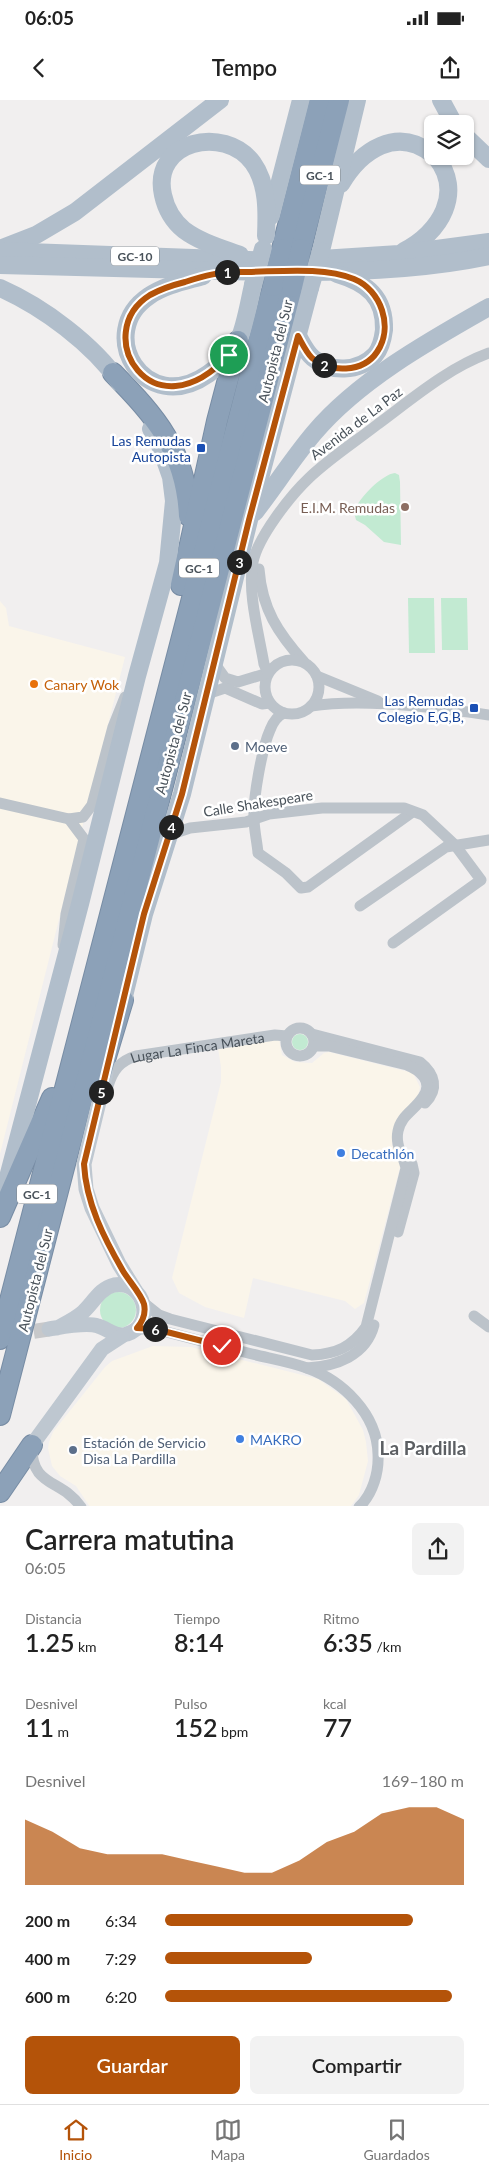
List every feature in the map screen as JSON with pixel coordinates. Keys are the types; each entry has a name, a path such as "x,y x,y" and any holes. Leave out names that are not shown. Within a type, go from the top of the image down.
{"highway":[{"name":"Autopista del Sur","path":"0,1415 138,875 209,610 292,287 276,249 320,100"},
{"name":"Autopista del Sur","path":"276,249 340,100"},
{"name":"Autopista del Sur","path":"0,1339 125,851 292,287"},
{"path":"125,851 140,758 172,630 217,421 238,341"},
{"path":"113,373 136,397 165,433 178,458 188,490 190,523 172,630"},
{"path":"38,1270 73,1174 123,1000"},
{"path":"0,1218 34,1136 74,1050"},
{"path":"0,1492 32,1446"}],"main road":[{"path":"0,250 36,235 76,212 220,100"},
{"path":"218,272 168,287 149,296 137,308 127,326 125,336 128,355 139,372 151,382 164,387 180,387 203,377 218,367 238,341 253,285 276,249 301,100"},
{"path":"123,1000 144,914 182,794 249,520 298,336 292,287 321,251 357,100"},
{"path":"441,100 449,115"},
{"path":"210,141 229,145 246,155 253,163 262,185 276,249 244,257 185,231 176,223 164,202 162,172 167,163 182,148 195,143 210,141"},
{"path":"335,195 347,173 361,157 373,150 402,141 424,148"},
{"path":"474,145 489,159"},
{"path":"399,254 428,235 437,224 446,207 448,194 447,180 441,165"},
{"name":"GC-10","path":"0,250 276,249 399,254 489,242"},
{"name":"GC-10","path":"0,265 218,272 330,272 417,266 489,256"},
{"path":"298,336 312,357 330,367 340,369 359,366 369,360 376,353 382,342 384,325 381,307 376,297 362,283 330,272"},
{"path":"0,288 46,313 85,345 113,373 158,440 171,477 174,501 168,563 137,676 58,986 11,1158 2,1198 0,1218"},
{"path":"249,520 315,432 365,385 439,335 489,307"}],"street":[{"name":"Avenida de La Paz","path":"268,673 264,664 253,594 253,562 278,514 309,478 330,460 440,378 474,358 489,353"},
{"name":"Avenida de La Paz","path":"263,540 258,563 262,592 268,613 286,642 304,662"},
{"path":"215,664 225,678 238,682 268,673 280,662 288,660 304,662 317,676 389,705"},
{"path":"268,673 264,688 270,703 284,713"},
{"path":"0,803 69,819 83,816 92,805 113,727 125,697 137,676"},
{"path":"311,706 318,692 317,676"},
{"path":"207,694 225,688 262,704 270,703"},
{"path":"411,812 308,886 301,888 286,873 258,853 254,818 261,766 270,729 278,716 284,713 299,713 311,706 333,702 389,705 489,715"},
{"name":"Calle Shakespeare","path":"169,835 190,828 246,822 269,814 339,807 404,808 423,815 455,845 481,880 392,943"},
{"path":"58,986 66,914 84,839 69,819"},
{"path":"360,906 446,847 489,840"},
{"path":"123,1000 84,1164 86,1189 92,1208 119,1264 144,1303 159,1315 312,1355 332,1354 345,1348 357,1340 366,1327 406,1168 397,1144 398,1129 408,1112 423,1098 426,1092 426,1081 417,1069 407,1065 329,1046 314,1046 307,1054 301,1056 293,1055 286,1045 287,1036 298,1028 308,1030 312,1034 414,1059 424,1065 431,1074 435,1085 432,1097 410,1115 402,1129 400,1144 412,1164 414,1173 373,1329 364,1345 351,1356 331,1365 307,1368"},
{"path":"312,1034 314,1046"},
{"name":"Lugar La Finca Mareta","path":"93,1128 112,1074 127,1059 275,1035 287,1036"},
{"path":"122,1336 91,1325 53,1328 84,1312 108,1287 122,1285 134,1290"},
{"path":"81,1506 68,1492 39,1474 32,1458 32,1446 102,1349 137,1328 144,1317 144,1303"},
{"path":"474,1316 489,1327"},
{"path":"137,1328 155,1329 307,1368 332,1380 350,1394 372,1424 378,1442 379,1464 373,1485 359,1506"}],"shaded area":[{"path":"0,601 6,608 9,626 125,657 0,1154"},
{"path":"279,1039 282,1055 295,1062 312,1063 324,1053 329,1052 413,1073 420,1087 417,1100 404,1114 392,1145 402,1160 364,1303 355,1309 345,1301 253,1278 244,1318 205,1307 179,1293 172,1278 221,1082 218,1048"},
{"path":"153,1346 191,1347 318,1379 346,1399 363,1430 368,1461 359,1495 351,1506 89,1506 76,1486 60,1476 52,1466 48,1448 53,1432 105,1367 112,1361"}],"green space":[{"path":"395,473 399,475 400,482 401,545 384,542 365,525 356,520 354,512 371,488 390,474"},
{"path":"408,598 434,598 435,653 409,653"},
{"path":"441,598 467,598 468,650 442,650"},
{"path":"300,1034 306,1036 308,1042 306,1048 300,1050 294,1048 292,1042 294,1036"},
{"path":"118,1292 125,1293 131,1297 135,1303 135,1317 131,1323 125,1327 118,1328 111,1327 105,1323 101,1317 100,1310 101,1303 105,1297 111,1293"}],"tunnel":[{"path":"11,1335 49,1329"}],"place":[{"name":"Las Remudas Autopista","path":"201,448"},
{"name":"E.I.M. Remudas","path":"405,507"},
{"name":"Canary Wok","path":"34,684"},
{"name":"Las Remudas Colegio E,G,B,","path":"474,708"},
{"name":"Moeve","path":"235,746"},
{"name":"Decathlón","path":"341,1153"},
{"name":"MAKRO","path":"240,1439"},
{"name":"Estación de Servicio Disa La Pardilla","path":"73,1450"}],"district":[{"name":"La Pardilla","path":"423,1447"}],"route":[{"path":"222,1346 155,1329 137,1328 144,1317 144,1303 119,1264 92,1208 86,1189 84,1164 144,914 182,794 249,520 298,336 306,350 321,364 340,369 352,368 369,360 376,353 384,334 384,315 376,297 362,283 330,272 218,272 168,287 149,296 137,308 127,326 126,344 128,355 134,365 151,382 164,387 180,387 192,383 218,367 229,355"}]}
